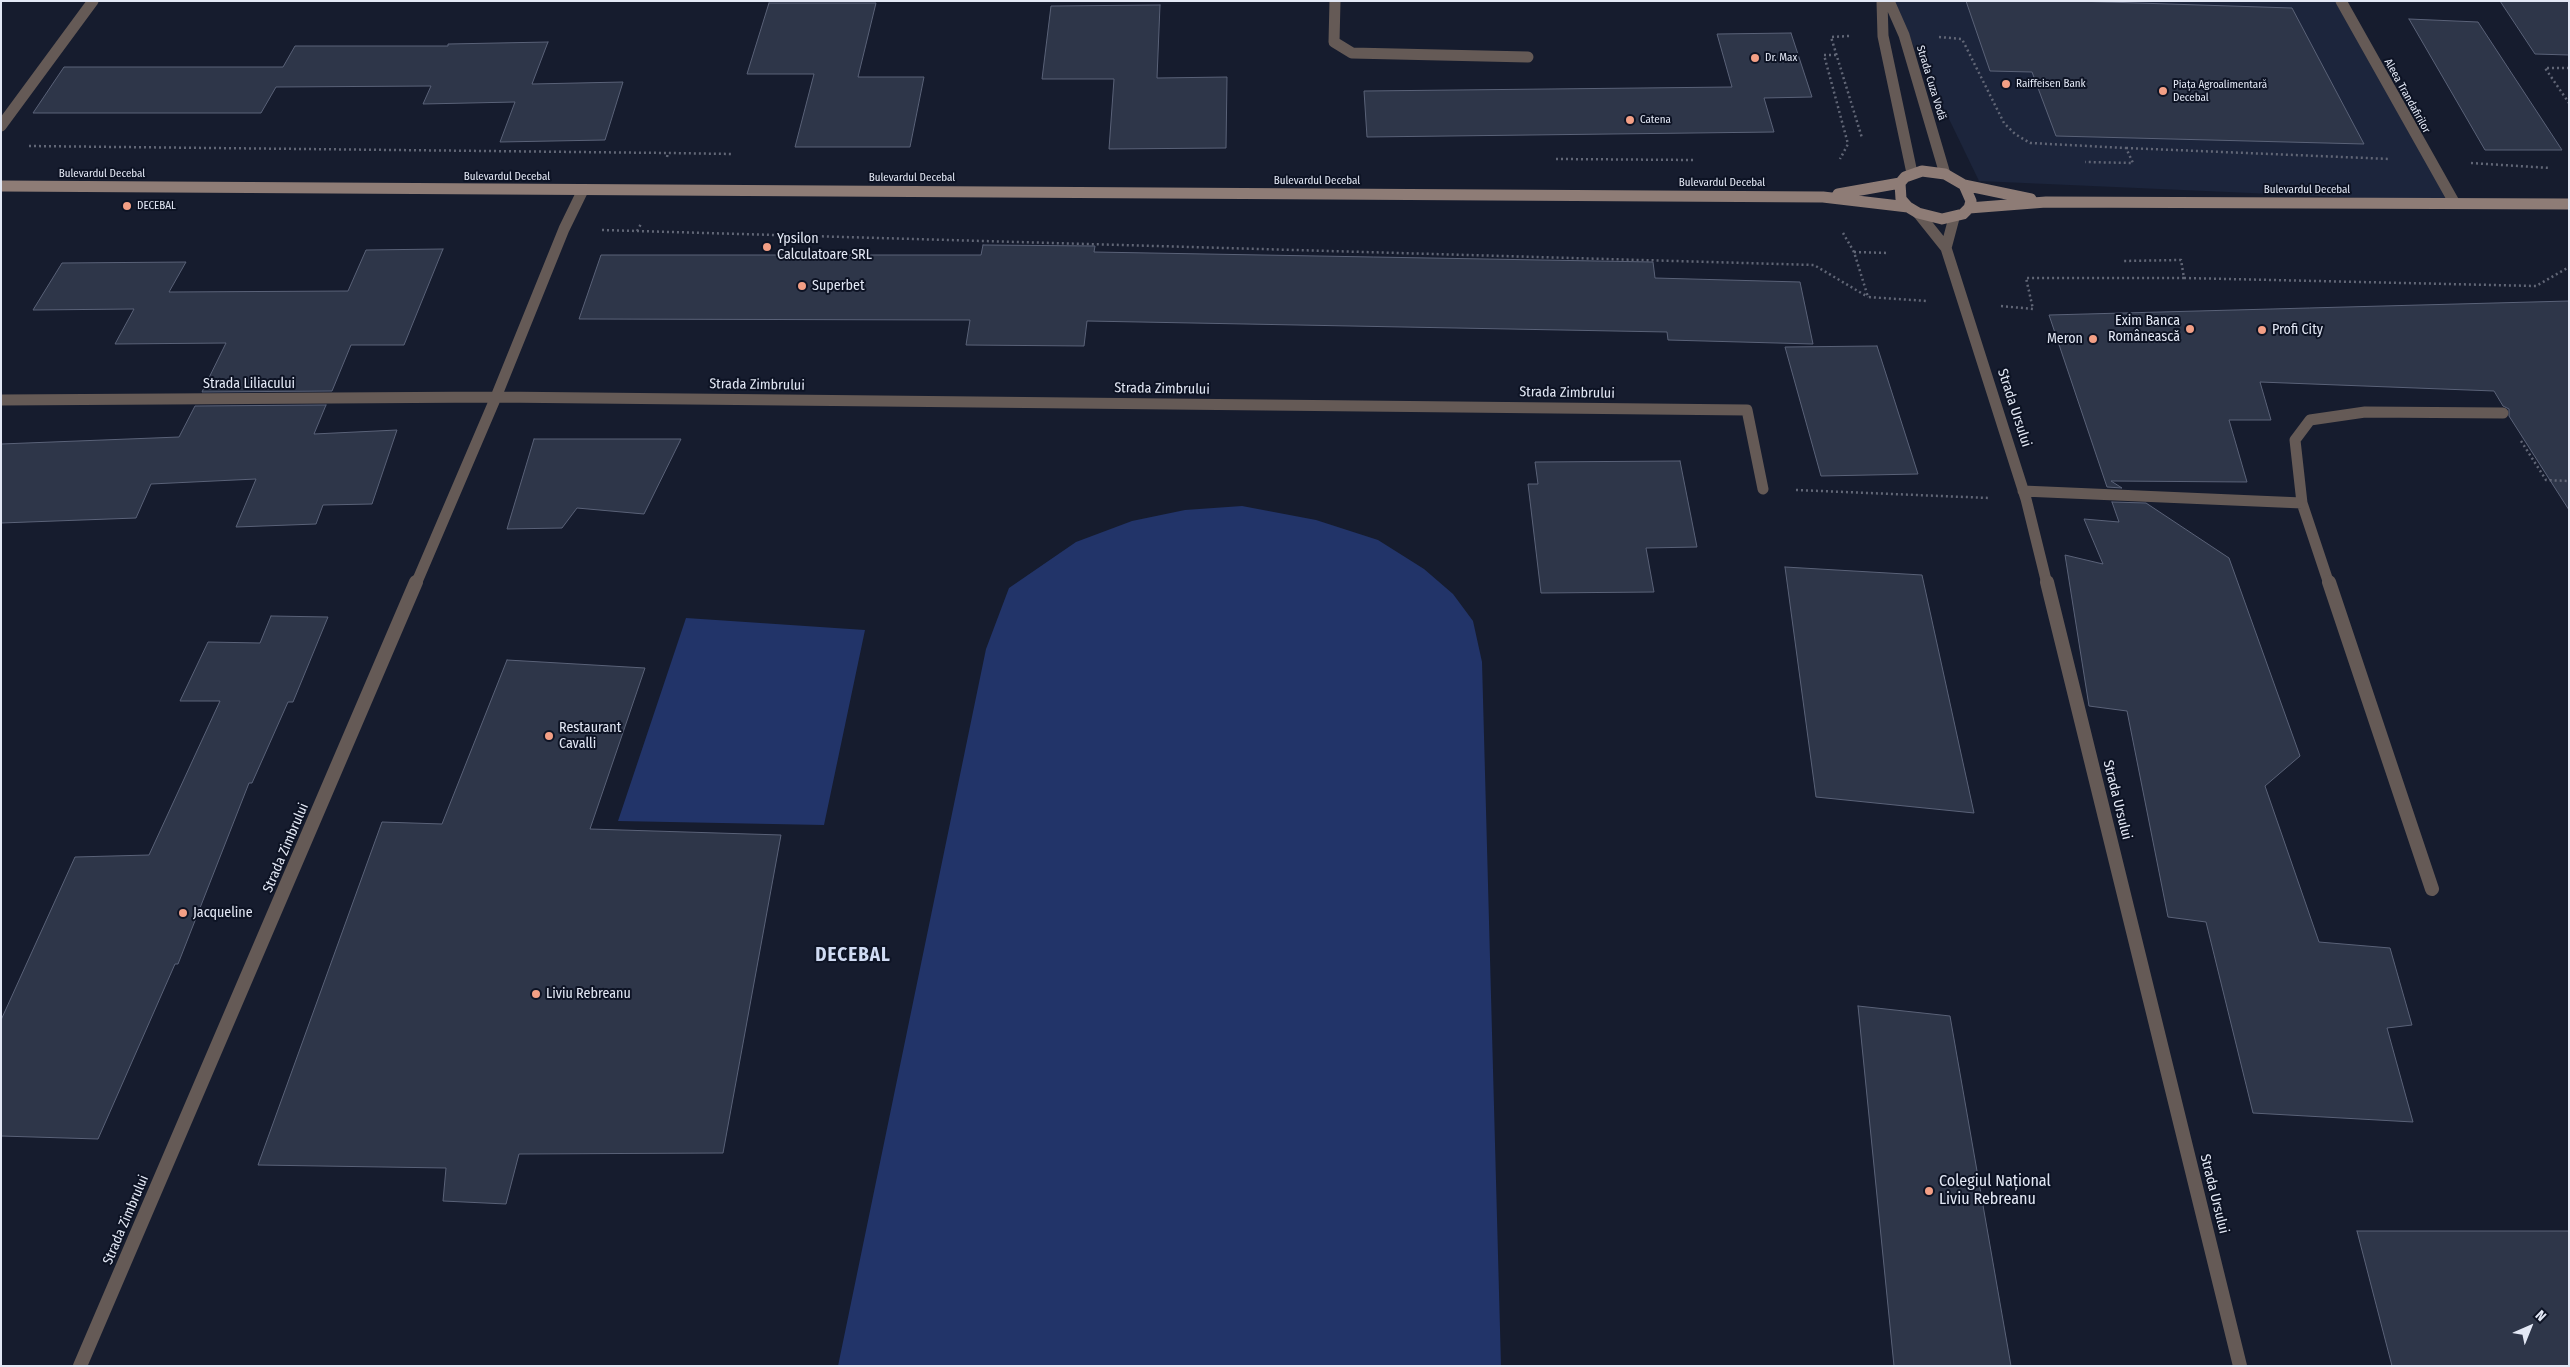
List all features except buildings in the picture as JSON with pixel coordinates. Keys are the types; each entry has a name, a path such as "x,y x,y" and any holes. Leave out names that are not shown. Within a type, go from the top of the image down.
{"main road":[{"name":"Bulevardul Decebal","path":"1912,173 1922,171 1945,174 1964,185 2046,202"},
{"path":"1908,207 1901,199 1900,184 1912,173"},
{"name":"Bulevardul Decebal","path":"1823,197 1900,184"},
{"path":"1964,185 1971,201 1969,208"},
{"name":"Bulevardul Decebal","path":"1,186 1823,197 1908,207 1918,213 1942,219 1954,218 1963,214 1969,208 2046,202 2454,202 2569,204"}],"street":[{"path":"1,126 93,1"},
{"path":"1335,1 1334,42 1352,54 1528,57"},
{"path":"1882,1 1883,36 1912,173"},
{"name":"Strada Cuza Vodă","path":"1889,1 1904,35 1945,174"},
{"name":"Aleea Trandafirilor","path":"2341,1 2454,202"},
{"name":"Strada Zimbrului","path":"80,1366 496,397 564,229 583,190"},
{"name":"Strada Ursului","path":"1918,213 1946,248 2025,495 2240,1366"},
{"path":"1946,248 1954,218"},
{"name":"Strada Zimbrului","path":"496,397 1747,410 1762,489"},
{"name":"Strada Liliacului","path":"1,400 496,397"},
{"path":"2432,889 2302,503 2295,440 2310,420 2365,412 2503,413"},
{"path":"2025,495 2302,503"}],"path":[{"path":"1904,35 1962,39 2004,123 2015,134 2030,143 2559,168"},
{"path":"1832,161 1840,160 1848,144 1824,55 1836,55 1862,138"},
{"path":"2569,68 2545,68 2569,103"},
{"path":"21,146 738,154"},
{"path":"2085,162 2133,163 2126,148"},
{"path":"655,189 668,153"},
{"path":"1554,159 1702,160"},
{"path":"564,229 1814,265 1868,297 2034,309 2026,278 2184,278 2536,286 2569,267"},
{"path":"1868,297 1854,252 1889,253"},
{"path":"2123,261 2181,260 2184,278"},
{"path":"2503,413 2546,480 2569,481"},
{"path":"1762,489 2025,495"}],"shaded area":[{"name":"Piața Agroalimentară Decebal","path":"1892,1 2341,1 2454,202 1979,181"},
{"path":"1242,506 1316,520 1378,540 1424,569 1453,594 1473,621 1482,662 1501,1366 838,1366 986,649 1009,588 1076,542 1132,521 1185,510"},
{"path":"686,618 865,630 824,825 618,821"}],"place":[{"name":"Dr. Max","path":"1755,58"},
{"name":"Raiffeisen Bank","path":"2006,84"},
{"name":"Piața Agroalimentară Decebal","path":"2163,91"},
{"name":"Catena","path":"1630,120"},
{"name":"DECEBAL","path":"127,206"},
{"name":"Ypsilon Calculatoare SRL","path":"767,247"},
{"name":"Superbet","path":"802,286"},
{"name":"Exim Banca Românească","path":"2190,329"},
{"name":"Profi City","path":"2262,330"},
{"name":"Meron","path":"2093,339"},
{"name":"Restaurant Cavalli","path":"549,736"},
{"name":"Jacqueline","path":"183,913"},
{"name":"Liviu Rebreanu","path":"536,994"},
{"name":"Colegiul Național Liviu Rebreanu","path":"1929,1191"}],"district":[{"name":"DECEBAL","path":"853,956"}]}
